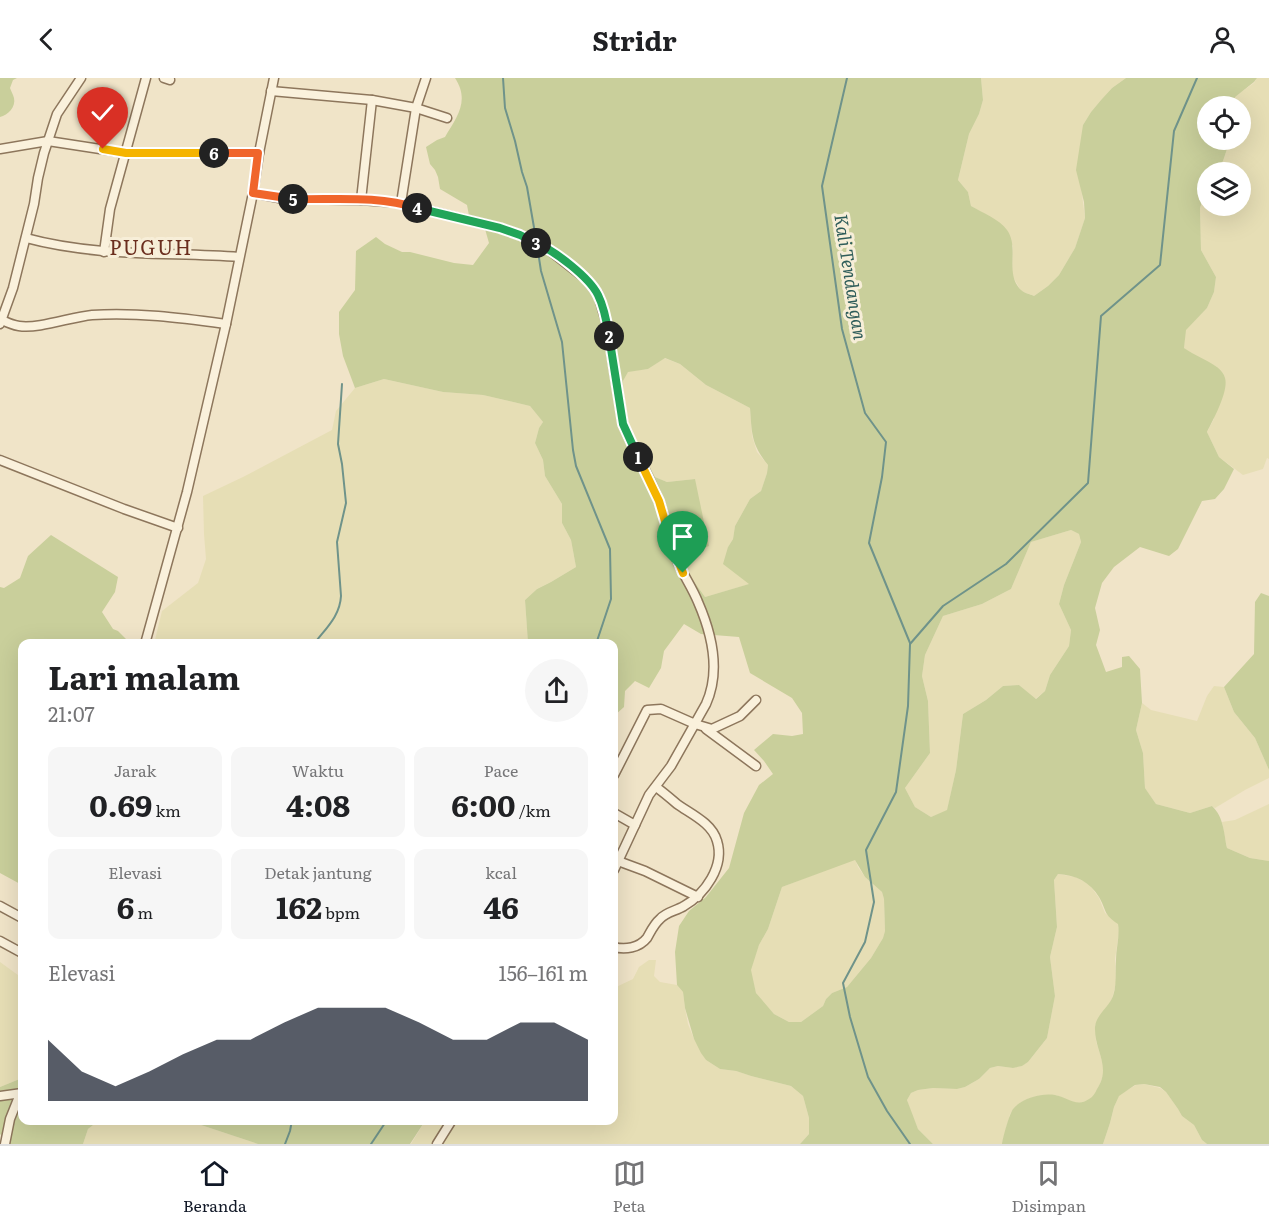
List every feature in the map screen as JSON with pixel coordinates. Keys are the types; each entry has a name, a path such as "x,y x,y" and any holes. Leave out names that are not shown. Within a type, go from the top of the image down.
{"street":[{"path":"81,78 57,114 40,165 26,238 13,288 1,322 27,327 91,315 141,315 226,324"},
{"path":"104,252 110,209 146,78"},
{"path":"147,639 178,528 226,324 274,78"},
{"path":"401,202 416,108 426,78"},
{"path":"271,91 372,100 416,108 447,118"},
{"path":"361,200 372,100"},
{"path":"0,149 48,141 126,153 258,153"},
{"path":"253,193 294,199 401,202 500,228 544,246 586,279 598,294 611,343 623,424 656,494 678,562 698,600 711,639 714,673 710,695 695,724 671,766 646,802 618,857"},
{"path":"26,238 60,246 104,252 239,257"},
{"path":"0,460 178,528"},
{"path":"704,728 715,728 734,720 756,700"},
{"path":"618,767 647,710 661,709 704,728 756,766"},
{"path":"618,948 637,945 644,941 660,918 698,897 716,868 719,850 715,835 702,821 656,787"},
{"path":"618,815 635,825"},
{"path":"618,862 645,871 698,897"},
{"path":"0,906 18,916"},
{"path":"0,941 18,951"},
{"path":"0,1096 18,1094"},
{"path":"5,1144 10,1119 18,1101"},
{"path":"437,1144 449,1125"}],"shaded area":[{"path":"981,78 1126,78 1101,100 1083,125 1081,187 1085,218 1075,248 1059,275 1034,296 1021,291 1012,275 1013,246 996,221 971,206 968,192 958,180 969,134 983,100"},
{"path":"1257,78 1269,78 1269,459 1267,458 1263,469 1243,475 1219,457 1207,432 1214,419 1217,367 1184,348 1185,330 1207,308 1214,292 1216,277 1201,250 1200,216 1251,216 1251,162 1222,162 1227,150 1251,150 1251,96 1235,96 1254,83"},
{"path":"664,358 680,364 706,385 750,408 752,436 757,452 768,465 761,491 750,499 735,526 733,539 728,547 750,584 705,597 685,569 683,562 689,553 695,479 667,482 655,477 625,419 623,381 628,371 648,369"},
{"path":"384,379 443,392 483,395 530,406 543,422 535,443 543,460 545,476 562,504 562,523 571,540 576,567 537,589 525,600 528,639 155,639 162,611 198,583 206,559 203,496 332,430 336,411 355,388"},
{"path":"1071,530 1079,534 1081,542 1059,604 1071,630 1069,646 1050,675 1045,691 1035,699 1019,685 1003,686 963,714 956,770 947,811 931,817 915,807 905,788 930,753 928,701 922,676 925,655 943,616 982,604 1011,589 1031,542"},
{"path":"1214,686 1224,687 1234,712 1255,738 1269,770 1269,778 1215,808 1212,806 1190,813 1156,804 1145,788 1143,753 1136,730 1142,703 1151,710 1197,721 1207,696"},
{"path":"1269,804 1269,861 1250,858 1227,848 1222,822 1235,820"},
{"path":"855,859 865,877 882,892 885,931 883,938 871,958 847,987 832,993 823,1006 801,1022 789,1022 774,1014 758,997 750,970 759,945 768,929 782,887"},
{"path":"1058,874 1075,877 1089,884 1099,898 1105,913 1118,923 1116,983 1112,999 1095,1025 1096,1041 1104,1072 1100,1084 1092,1098 1085,1102 1077,1103 1056,1095 1041,1095 1020,1103 1010,1114 1002,1144 933,1144 918,1129 907,1100 911,1093 933,1088 957,1089 979,1079 990,1068 1021,1066 1028,1062 1047,1038 1055,996 1050,957 1057,927 1054,880"},
{"path":"649,960 656,960 654,976 660,982 677,985 683,992 688,1024 706,1060 720,1069 791,1086 803,1096 809,1118 809,1134 800,1144 411,1144 423,1125 618,1125 618,986 633,979 639,967"},
{"path":"0,962 18,975 18,1080 0,1087"},
{"path":"1144,1084 1166,1092 1182,1116 1194,1125 1202,1140 1207,1144 1103,1144 1119,1095 1136,1085"},
{"path":"92,1125 201,1125 258,1144 83,1144 88,1129"}],"green space":[{"path":"0,78 17,78 13,80 10,88 14,98 13,107 0,117"},
{"path":"455,78 981,78 983,100 969,134 958,180 968,192 971,206 995,219 1007,230 1011,237 1013,276 1022,291 1034,296 1059,275 1075,248 1085,218 1084,202 1076,170 1083,125 1112,88 1126,78 1257,78 1236,96 1197,96 1197,150 1227,150 1222,162 1197,162 1197,216 1200,216 1201,250 1216,277 1214,292 1207,308 1186,330 1184,348 1217,367 1225,377 1223,398 1207,432 1219,457 1234,469 1224,489 1215,499 1202,501 1178,549 1169,556 1140,547 1114,567 1102,583 1095,608 1100,630 1096,645 1106,672 1122,667 1122,657 1129,656 1140,669 1142,703 1136,730 1143,753 1145,788 1156,804 1190,813 1212,806 1221,820 1227,848 1250,858 1269,861 1269,1144 1207,1144 1202,1140 1194,1125 1182,1116 1166,1092 1160,1087 1144,1084 1135,1085 1119,1096 1103,1144 1002,1144 1011,1112 1021,1102 1032,1097 1050,1095 1076,1102 1085,1101 1093,1096 1103,1073 1095,1027 1114,992 1118,924 1108,915 1091,887 1082,880 1065,875 1058,874 1054,880 1057,927 1050,957 1055,996 1047,1038 1028,1062 1022,1066 990,1068 979,1079 957,1089 933,1088 911,1093 907,1100 918,1129 933,1144 800,1144 809,1134 809,1118 803,1096 791,1086 720,1069 706,1060 694,1039 683,992 677,985 675,952 679,926 689,911 706,897 729,868 744,813 759,785 773,774 754,750 773,734 792,736 803,734 802,713 792,698 750,673 739,637 701,634 684,624 664,651 661,668 649,688 635,681 625,691 624,707 618,712 618,639 528,639 525,600 537,589 576,567 571,540 562,523 562,504 545,476 543,460 535,443 543,422 530,406 483,395 443,392 384,379 355,388 343,356 339,334 339,312 355,290 356,251 376,237 402,252 473,265 489,243 485,229 471,226 467,205 440,189 438,177 430,164 426,147 445,137 454,123 462,102","holes":["665,358 680,364 706,385 750,408 753,438 758,451 768,465 761,491 750,499 735,526 733,539 723,564 749,584 705,597 685,569 683,562 689,553 709,546 695,479 667,482 655,477 625,419 623,381 628,372 648,369","1071,530 1079,534 1081,542 1059,604 1071,630 1069,646 1050,675 1045,691 1036,699 1019,685 1003,686 963,714 956,770 947,810 931,817 915,807 905,788 930,753 928,701 922,676 925,655 943,616 982,604 1011,589 1031,542","855,860 865,877 882,892 884,899 885,931 871,958 847,987 832,993 823,1006 801,1022 789,1022 774,1014 756,993 751,970 782,887"]},
{"path":"51,535 118,577 115,592 102,612 113,629 126,639 18,639 18,883 0,873 0,587 4,588 20,578 28,556"},
{"path":"1261,593 1269,596 1269,770 1255,738 1234,712 1224,687 1254,654 1255,602"},
{"path":"18,1080 18,1125 93,1125 88,1129 83,1144 10,1144 0,1134 0,1087"},
{"path":"201,1125 422,1125 410,1144 258,1144"}],"waterway":[{"path":"503,78 505,108 527,187 536,239"},
{"name":"Kali Tendangan","path":"847,78 822,186 842,329 865,413 886,442 882,477 869,543 910,643"},
{"path":"910,1144 887,1111 868,1077 850,1017 843,983 865,942 874,902 866,850 896,792 908,706 910,644 943,606 1006,564 1088,483 1101,316 1160,265 1174,131 1197,78"},
{"path":"537,245 541,271 562,342 576,466 610,549 611,599 598,639"},
{"path":"318,639 335,616 341,596 337,542 346,503 338,444 342,384"},
{"path":"285,1144 291,1125"},
{"path":"371,1144 384,1125"}],"district":[{"name":"PUGUH","path":"151,248"}],"route":[{"path":"103,149 126,153 258,153 253,193 294,199 401,202 500,228 544,246 586,279 598,294 611,343 623,424 659,501 683,573"}]}
